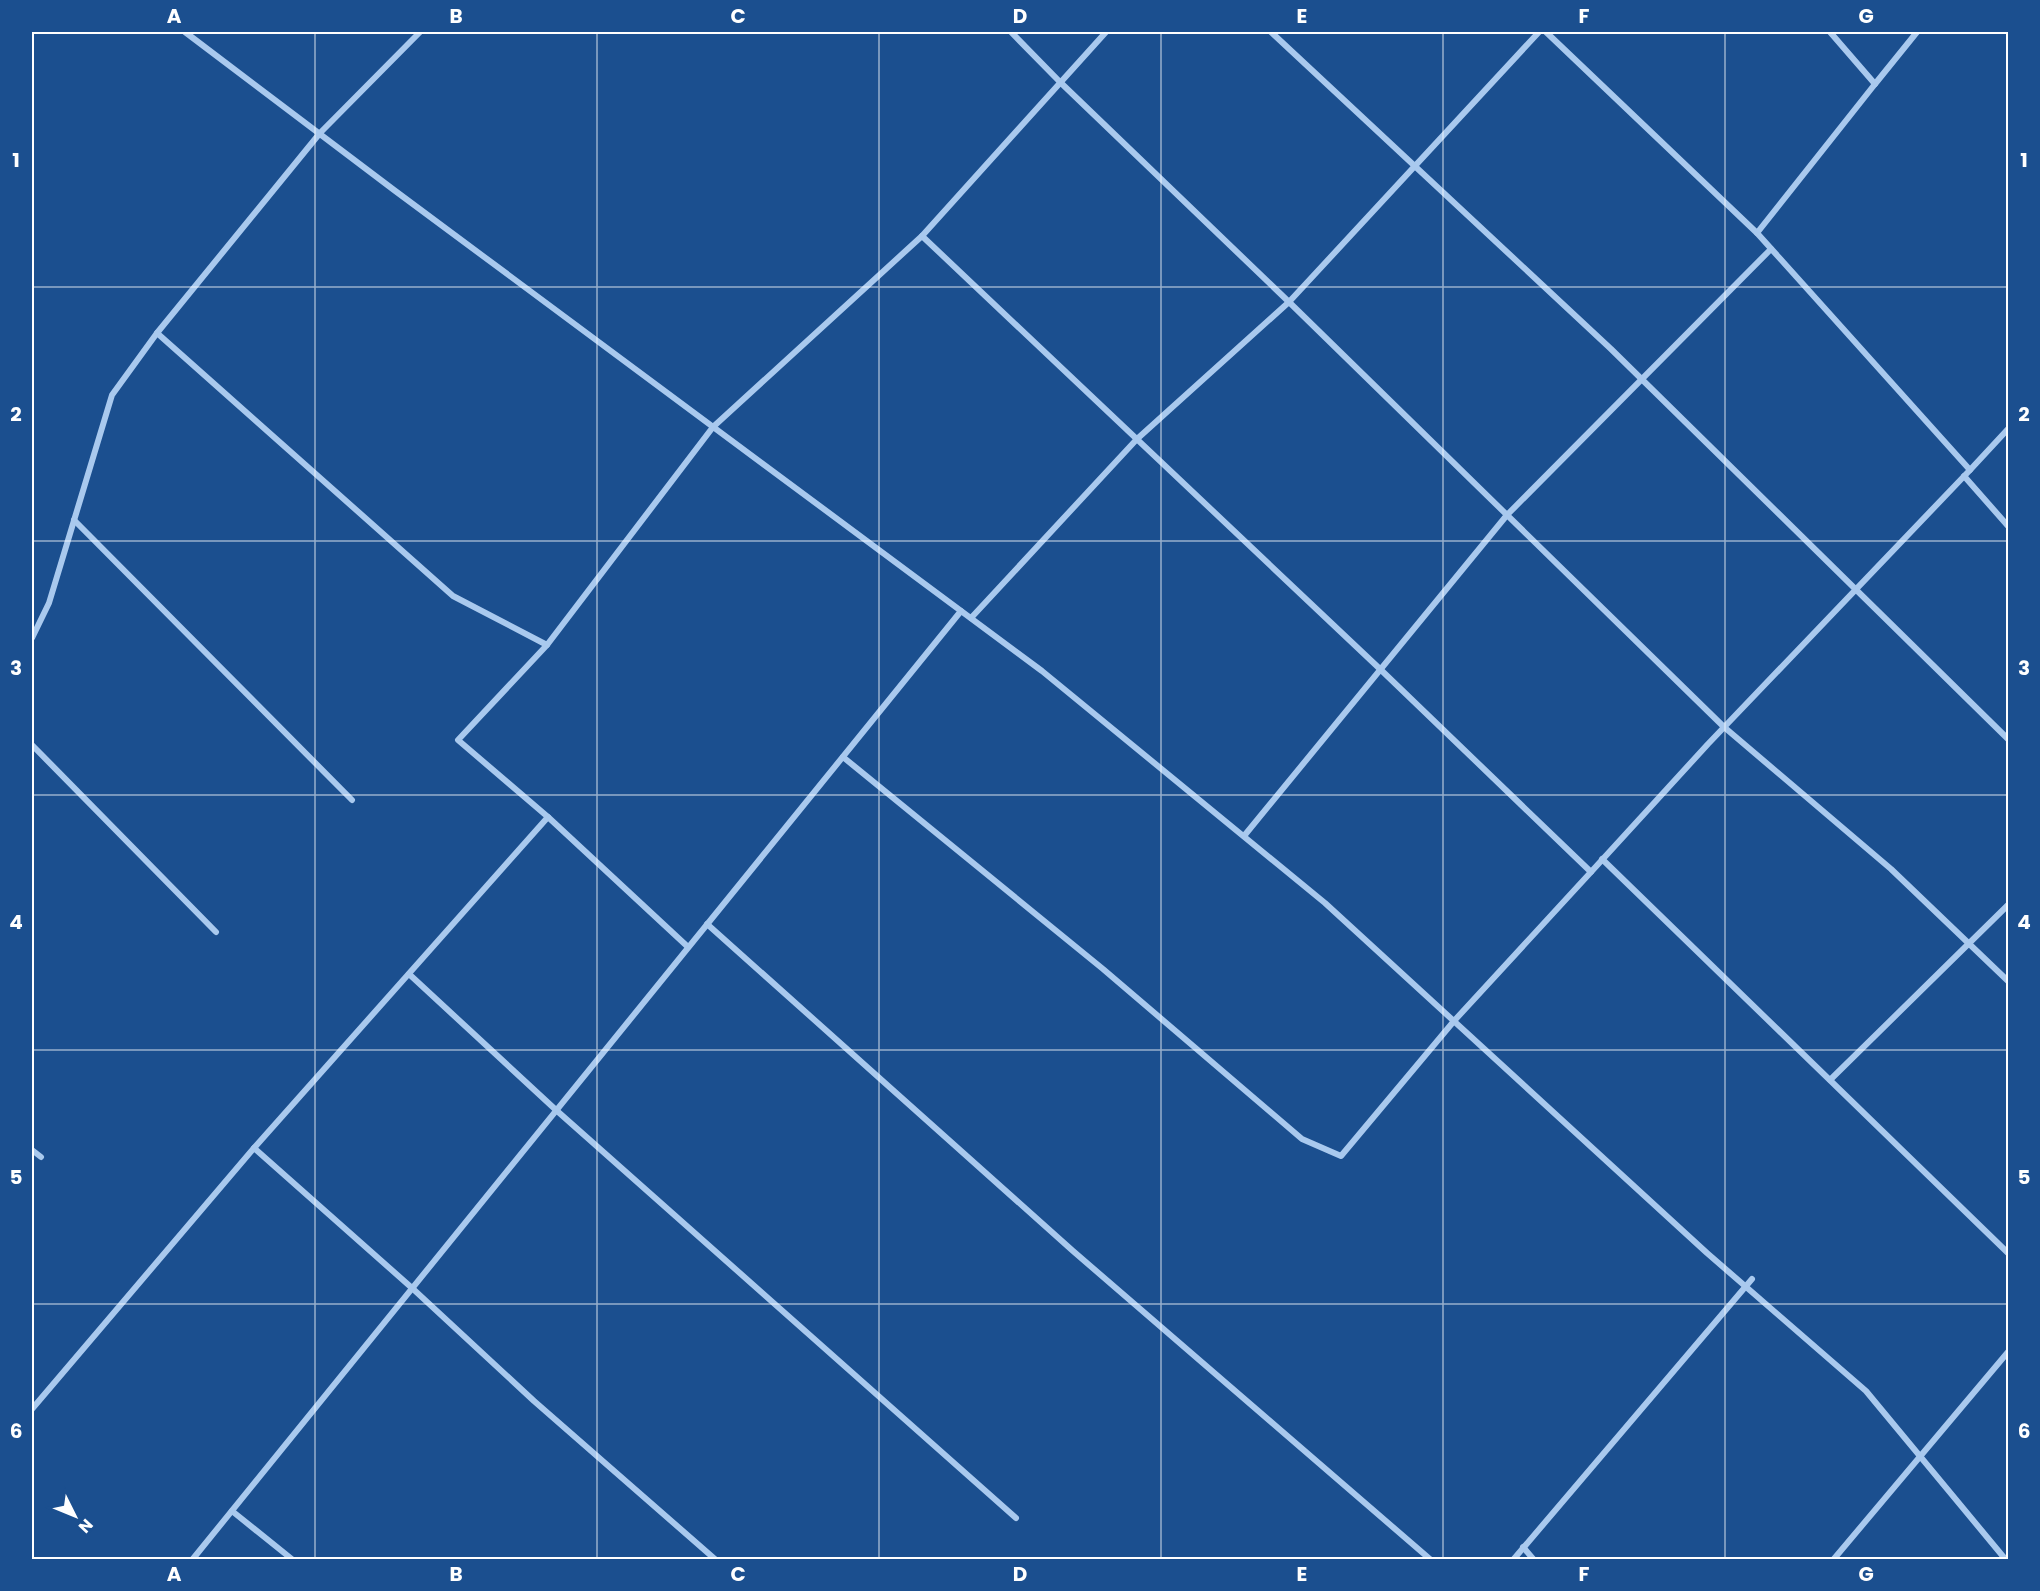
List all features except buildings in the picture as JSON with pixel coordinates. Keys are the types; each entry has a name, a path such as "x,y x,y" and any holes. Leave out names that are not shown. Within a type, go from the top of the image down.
{"street":[{"path":"185,32 1042,671 1325,903 1707,1253 1866,1391 2006,1560"},
{"path":"32,638 50,603 112,394 157,333 320,133 420,32"},
{"path":"1011,32 1724,728 1891,869 2008,981"},
{"path":"688,947 548,816 458,740 547,645 713,427 922,236 1106,32"},
{"path":"1270,32 1643,380 2008,739"},
{"path":"971,618 1137,439 1289,302 1539,32"},
{"path":"1546,32 1757,233 1970,470"},
{"path":"1830,32 1875,84"},
{"path":"1757,233 1917,32"},
{"path":"922,236 1591,872"},
{"path":"1244,836 1507,515 1771,249"},
{"path":"157,333 453,596 547,645"},
{"path":"843,757 1103,969 1302,1139 1341,1156 1454,1021 1724,728 2008,429"},
{"path":"1964,476 2008,526"},
{"path":"74,520 352,800"},
{"path":"192,1560 960,611"},
{"path":"32,745 216,932"},
{"path":"32,1409 254,1148 548,816"},
{"path":"1602,860 2008,1253"},
{"path":"1830,1080 2008,905"},
{"path":"707,924 1073,1251 1431,1560"},
{"path":"409,974 556,1110 1017,1518"},
{"path":"254,1148 412,1288 534,1401 716,1560"},
{"path":"32,1150 41,1157"},
{"path":"1513,1560 1752,1278"},
{"path":"1833,1560 2008,1352"},
{"path":"232,1511 293,1560"},
{"path":"1523,1547 1534,1560"}]}
